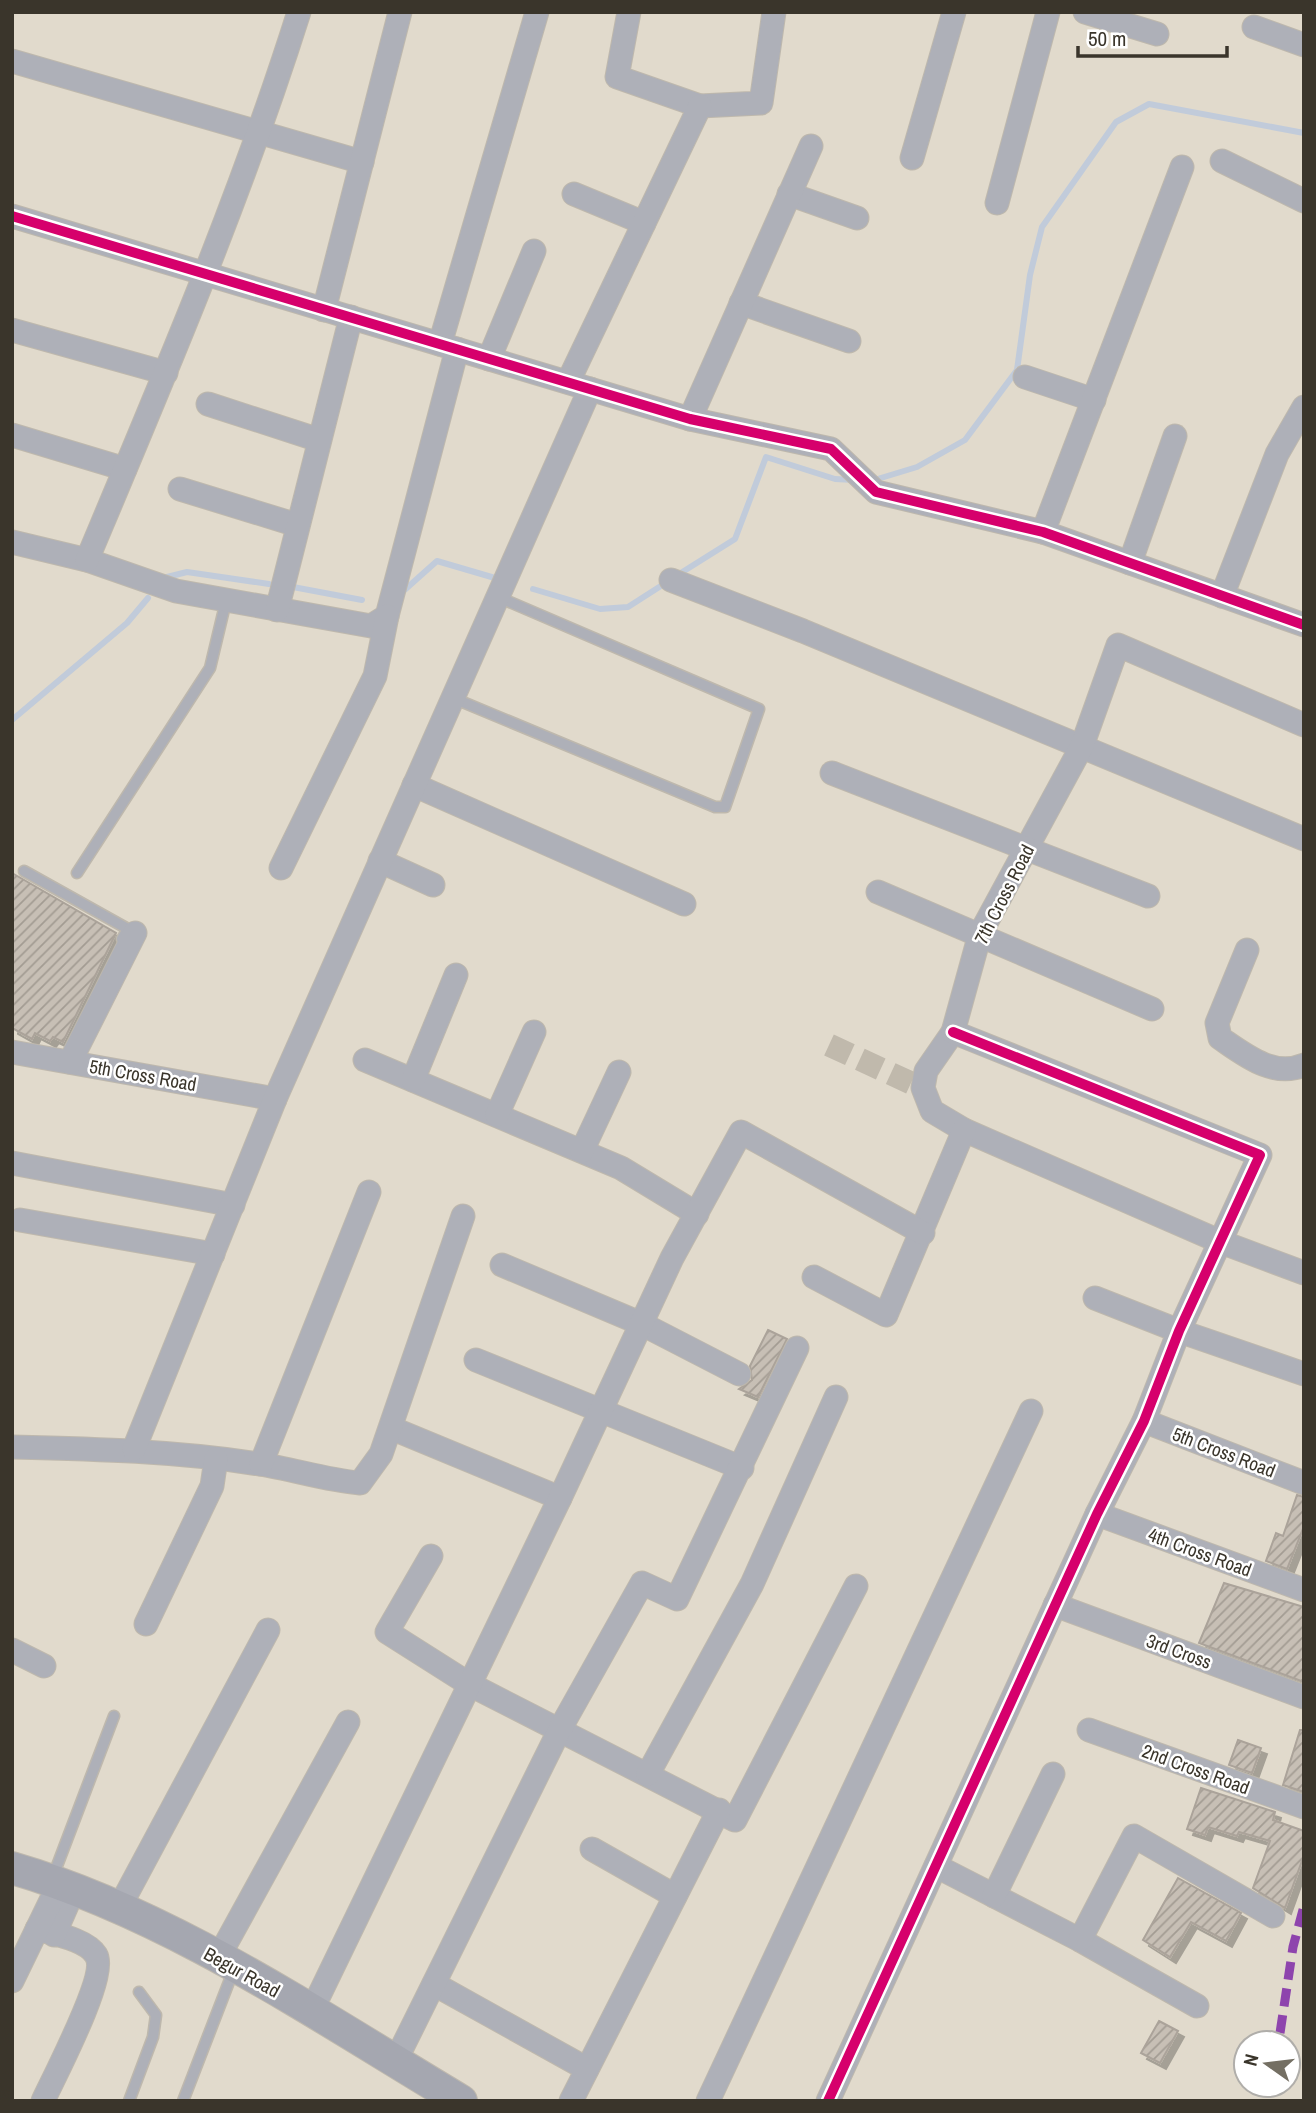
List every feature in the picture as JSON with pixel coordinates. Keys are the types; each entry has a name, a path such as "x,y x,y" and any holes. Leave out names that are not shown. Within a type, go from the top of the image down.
{"main road":[{"name":"Begur Road","path":"12,1868 62,1882 227,1962 395,2062 426,2092 461,2101"}],"street":[{"path":"87,560 207,272 261,132 299,12"},
{"path":"324,310 400,12"},
{"path":"281,868 375,676 448,346 537,12"},
{"path":"629,12 617,77 700,106 761,103 774,12"},
{"path":"912,158 954,12"},
{"path":"997,202 1048,12"},
{"path":"1085,12 1157,34"},
{"path":"1254,27 1304,45"},
{"path":"12,61 362,162"},
{"path":"134,1449 275,1099 498,597 644,223 700,106"},
{"path":"690,419 811,146"},
{"path":"1222,161 1304,201"},
{"path":"1044,532 1182,167"},
{"path":"574,194 644,223"},
{"path":"789,194 857,218"},
{"path":"12,216 207,272 324,310 690,419 831,449 876,492 1044,532 1304,625"},
{"path":"489,359 534,251"},
{"path":"741,303 849,341"},
{"path":"277,610 351,317"},
{"path":"12,330 166,373"},
{"path":"1025,377 1094,400"},
{"path":"208,404 319,440"},
{"path":"1222,596 1278,454 1304,407"},
{"path":"12,435 125,469"},
{"path":"1130,563 1175,436"},
{"path":"180,489 297,525"},
{"path":"12,542 87,560 176,591 226,601 371,626 387,616"},
{"path":"671,580 1304,839"},
{"name":"7th Cross Road","path":"1304,725 1118,645 1082,746 980,933 953,1032 917,1086 932,1111 964,1130 1221,1242 1304,1273"},
{"path":"832,773 1148,897"},
{"path":"414,785 684,904"},
{"path":"380,861 433,885"},
{"path":"878,892 980,933 1152,1009"},
{"path":"70,1062 104,993 116,960 135,933"},
{"path":"1247,950 1217,1023 1220,1038 1250,1058 1276,1069 1292,1070 1304,1065"},
{"path":"413,1080 456,975"},
{"path":"497,1115 534,1032"},
{"path":"828,2101 1097,1514 1144,1421 1179,1331 1260,1156 1199,1129 953,1032"},
{"name":"5th Cross Road","path":"12,1052 275,1099"},
{"path":"365,1060 621,1168 696,1214"},
{"path":"582,1151 620,1072"},
{"path":"814,1277 886,1315 923,1233 964,1130"},
{"path":"311,2012 560,1498 600,1409 696,1214 741,1132 923,1233"},
{"path":"12,1163 233,1205"},
{"path":"261,1464 369,1192"},
{"path":"12,1447 134,1449 261,1464 331,1481 360,1483 381,1454 463,1216"},
{"path":"20,1220 212,1254"},
{"path":"502,1265 642,1324 739,1374"},
{"path":"1096,1298 1179,1331 1304,1374"},
{"path":"395,2062 560,1730 642,1583 677,1599 742,1468 797,1348"},
{"path":"476,1360 742,1468"},
{"path":"648,1774 752,1584 836,1397"},
{"path":"708,2101 1031,1411"},
{"name":"5th Cross Road","path":"1144,1421 1304,1483"},
{"path":"391,1427 560,1498"},
{"path":"146,1623 212,1486 216,1458"},
{"name":"4th Cross Road","path":"1097,1514 1304,1590"},
{"path":"431,1556 387,1632 469,1684 735,1820 856,1586"},
{"name":"3rd Cross","path":"1055,1605 1304,1697"},
{"path":"118,1908 268,1630"},
{"path":"12,1650 44,1665"},
{"path":"227,1962 348,1722"},
{"name":"2nd Cross Road","path":"1089,1730 1304,1807"},
{"path":"993,1896 1053,1774"},
{"path":"570,2101 719,1810"},
{"path":"1080,1940 1134,1836 1273,1916"},
{"path":"592,1849 675,1896"},
{"path":"936,1867 1080,1940 1197,2006"},
{"path":"12,1980 46,1932 62,1882"},
{"path":"43,2101 84,2010 99,1968 96,1955 88,1947 46,1932"},
{"path":"434,1984 587,2069"}],"lane":[{"path":"453,698 715,807 725,807 759,709 498,597"},
{"path":"77,873 210,668 226,601"},
{"path":"24,871 128,929 116,960"},
{"path":"62,1882 114,1716"},
{"path":"183,2101 227,1962"},
{"path":"129,2101 153,2037 156,2015 139,1992"}],"building":[{"path":"12,873 116,933 63,1042 53,1037 50,1041 35,1033 32,1039 12,1028"},
{"path":"768,1330 787,1339 758,1397 739,1389 752,1380 750,1366"},
{"path":"1297,1495 1304,1497 1304,1526 1287,1569 1266,1561 1276,1533 1283,1536"},
{"path":"1224,1583 1304,1607 1304,1682 1199,1643"},
{"path":"1300,1730 1304,1730 1304,1792 1283,1785"},
{"path":"1238,1740 1261,1748 1252,1773 1229,1765"},
{"path":"1201,1788 1275,1812 1273,1820 1304,1831 1304,1855 1285,1908 1253,1888 1270,1841 1239,1832 1237,1836 1208,1827 1205,1835 1187,1829"},
{"path":"1178,1878 1241,1913 1226,1941 1191,1922 1170,1957 1143,1940"},
{"path":"1159,2021 1178,2031 1160,2063 1141,2053"}],"waterway":[{"path":"871,481 917,467 965,440 1017,370 1030,275 1042,227 1116,122 1149,104 1304,133"},
{"path":"676,576 735,539 766,457 835,479 854,480"},
{"path":"400,594 437,561 495,578"},
{"path":"167,577 187,572 269,584"},
{"path":"533,589 600,609 628,607 667,582"},
{"path":"293,587 362,600"},
{"path":"12,720 127,623 148,598"}],"tunnel":[{"path":"829,1045 911,1083"}],"marked path":[{"path":"1281,2029 1293,1947 1304,1906"}],"cycle path":[{"path":"12,216 690,419 831,449 876,492 1043,532 1304,625"},
{"path":"828,2101 1097,1514 1144,1421 1179,1331 1260,1155 953,1032"}]}
